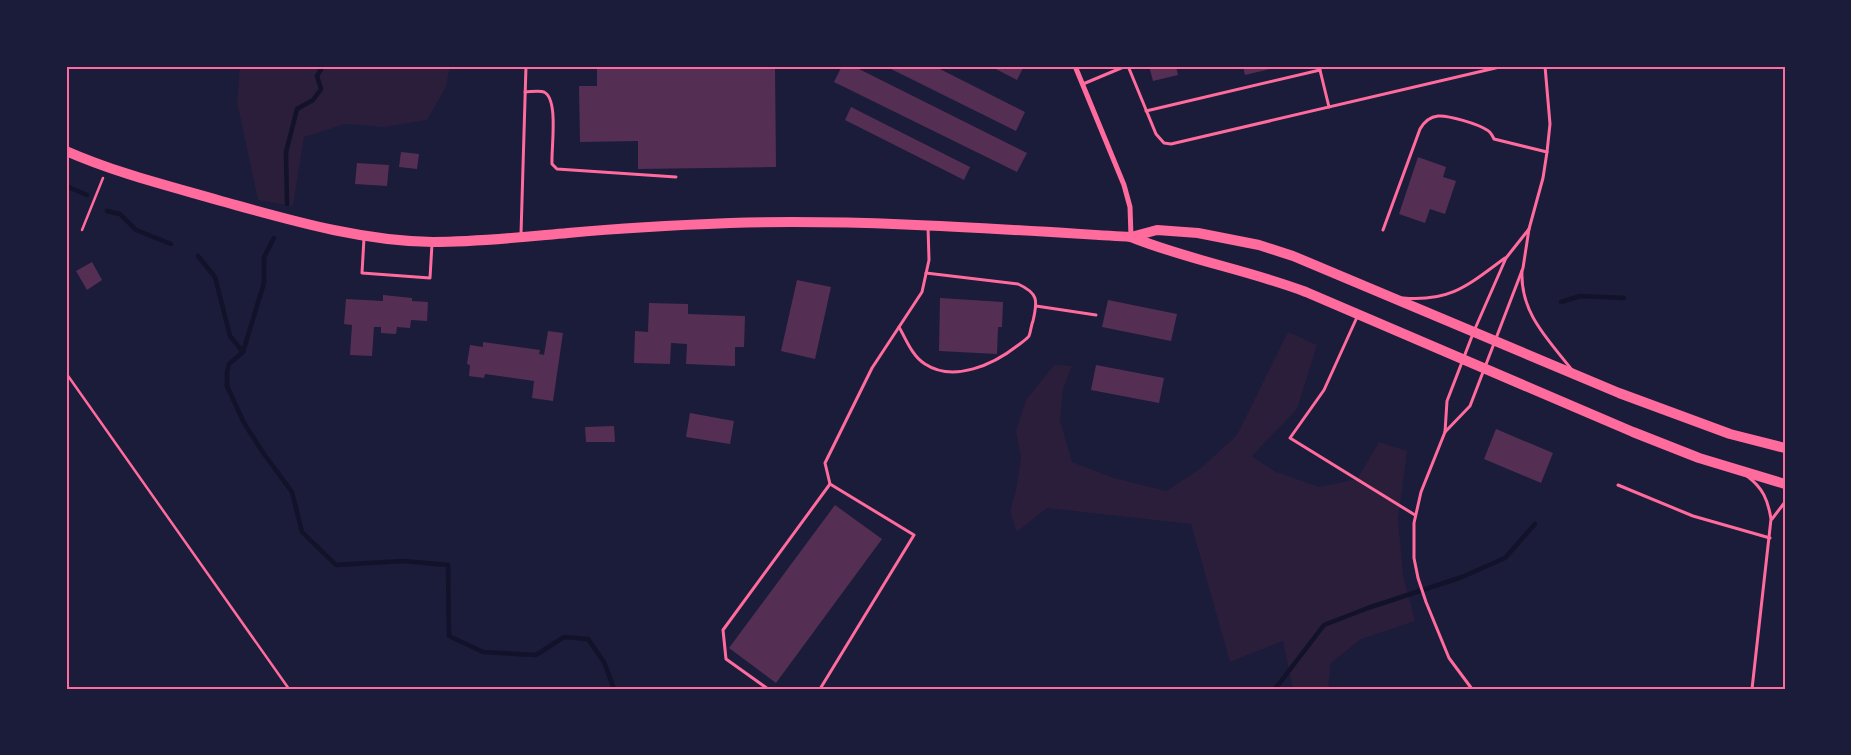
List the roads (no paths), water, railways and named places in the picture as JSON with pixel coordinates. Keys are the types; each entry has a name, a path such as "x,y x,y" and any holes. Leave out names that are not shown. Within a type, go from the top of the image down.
{"main road":[{"path":"66,151 107,167 298,222 364,235 406,240 432,242 521,238 728,223 872,222 1131,237 1187,258 1280,282 1633,432 1699,458 1785,484"},
{"path":"1131,237 1157,230 1174,230 1243,241 1293,256 1496,340 1577,376 1676,415 1730,434 1785,448"}],"street":[{"path":"1075,66 1124,185 1130,207 1131,237"}],"lane":[{"path":"521,238 526,66"},
{"path":"1082,84 1127,66 1159,139 1164,143 1172,144 1504,66"},
{"path":"1545,66 1550,124 1543,178 1529,229 1523,268 1523,293 1532,316 1545,336 1577,376"},
{"path":"1146,111 1320,68 1329,107"},
{"path":"525,92 544,92 550,97 553,107 552,164 557,169 676,177"},
{"path":"1383,230 1420,129 1428,120 1437,116 1447,116 1484,128 1494,139 1547,152"},
{"path":"820,689 914,535 830,484 825,463 872,368 922,292 929,260 928,226"},
{"path":"1472,689 1449,658 1418,578 1413,540 1415,515 1421,492 1445,432 1447,401 1474,331 1506,258 1529,229"},
{"path":"364,235 362,272 430,278 432,242"},
{"path":"1391,297 1427,299 1444,296 1471,282 1506,258"},
{"path":"1445,432 1470,406 1523,268"},
{"path":"899,326 915,356 925,365 941,370 959,371 979,367 994,361 1029,336 1036,306 1035,297 1030,290 1018,284 926,272"},
{"path":"1036,306 1096,315"},
{"path":"1358,315 1324,390 1290,438 1415,515"},
{"path":"1740,471 1765,494 1772,519 1752,689"},
{"path":"768,689 726,659 723,630 830,484"},
{"path":"1618,485 1693,516 1770,538"},
{"path":"1772,519 1785,502"}],"waterway":[{"path":"287,204 286,152 297,109 313,100 321,89 317,76 323,66"},
{"path":"66,186 87,195"},
{"path":"107,211 120,214 136,230 171,244"},
{"path":"274,238 264,257 264,283 243,352 229,364 227,386 244,423 292,492 302,532 336,565 403,561 448,565 449,636 483,652 536,655 564,637 588,639 604,662 614,689"},
{"path":"198,256 215,277 230,336 243,352"},
{"path":"1561,302 1580,296 1624,298"},
{"path":"1275,689 1324,625 1368,608 1462,577 1505,558 1535,524"}]}
